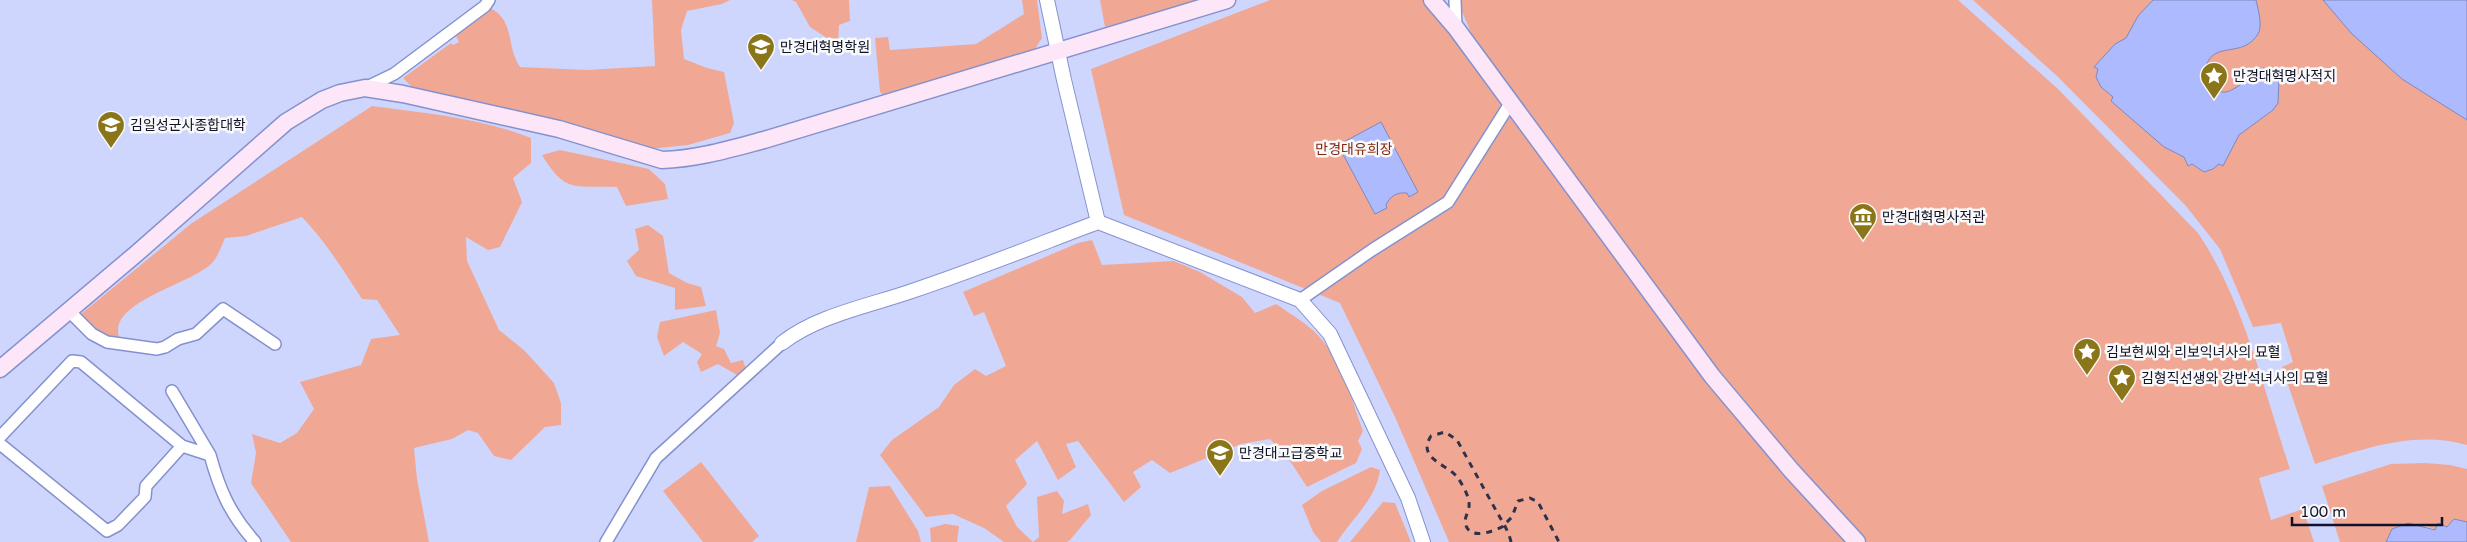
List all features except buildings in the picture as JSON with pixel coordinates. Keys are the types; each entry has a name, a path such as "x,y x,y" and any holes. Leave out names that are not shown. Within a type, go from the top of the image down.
{"main road":[{"path":"0,369 286,122 322,100 340,93 366,88 559,129 662,160 678,160 700,157 764,140 1227,0"},
{"path":"1432,0 1456,28 1712,376 1791,470 1857,542"}],"street":[{"path":"366,88 394,74 485,6 489,0"},
{"path":"1047,0 1098,222"},
{"path":"1455,0 1456,28"},
{"path":"1300,300 1372,250 1448,202 1511,102"},
{"path":"606,542 656,458 798,330 914,290 1098,222 1300,300 1330,334 1408,498 1423,542"},
{"path":"69,310 92,334 116,345 166,347 178,338 196,334 222,309 274,344"},
{"path":"0,437 72,361 81,362 182,446 210,455"},
{"path":"172,391 210,455 220,490 228,506 238,523 255,542"},
{"path":"0,444 107,531 118,526 145,496 146,486 182,446"}],"green space":[{"path":"652,0 730,0 722,4 687,11 681,30 684,59 724,72 734,123 730,133 688,145 650,149 413,88 403,78 451,43 453,45 459,42 456,36 483,12 492,9 504,21 520,67 587,70 655,66"},
{"path":"792,0 849,0 850,21 839,25 838,43 832,49 827,38 810,27 796,2"},
{"path":"1022,0 1037,0 1042,38 1035,49 889,94 882,94 880,92 875,38 888,37 890,50 976,44 1024,14"},
{"path":"1100,0 1207,0 1105,27"},
{"name":"만경대유희장","path":"1270,0 1424,0 1436,10 1705,376 1784,476 1845,542 1449,542 1395,417 1340,303 1124,215 1091,69"},
{"path":"1460,0 1958,0 2058,89 2198,233 2214,259 2228,288 2252,347 2290,469 2259,478 2271,520 2303,509 2314,542 1867,542 1733,391 1473,37 1460,7"},
{"path":"1973,0 2467,0 2467,445 2447,441 2409,440 2371,447 2315,464 2282,367 2293,362 2281,323 2253,327 2220,249 2186,206 2057,76"},
{"path":"372,106 473,121 531,138 531,163 513,178 522,202 500,247 488,250 466,237 467,261 499,330 524,350 554,383 561,403 561,425 545,427 511,460 494,456 478,433 468,430 452,439 414,448 417,479 429,542 291,542 251,483 256,453 252,434 280,443 297,433 314,409 300,382 361,365 371,339 400,335 377,300 362,299 327,246 302,217 246,236 225,238 215,260 204,270 143,300 131,309 122,319 118,330 120,341 99,333 81,314 192,223"},
{"path":"560,150 649,169 665,184 668,199 626,206 617,187 582,187 565,182 550,168 542,155"},
{"path":"648,225 663,236 669,273 687,283 701,287 706,306 675,310 675,288 636,276 627,261 639,250 635,229"},
{"path":"1092,240 1102,265 1174,261 1200,272 1242,297 1255,313 1276,304 1312,330 1322,340 1336,360 1363,431 1358,441 1362,449 1356,463 1307,487 1292,464 1270,439 1241,444 1170,473 1152,460 1133,472 1141,487 1124,502 1078,441 1066,444 1076,467 1058,480 1037,441 1015,460 1027,484 1006,506 1017,527 1033,542 1004,542 984,528 953,514 926,517 880,455 892,440 939,407 954,385 975,369 986,376 1006,366 984,312 974,316 963,292 1078,243"},
{"path":"716,310 720,333 716,346 724,349 731,363 743,360 746,369 737,375 718,364 701,372 697,362 702,354 683,342 664,356 657,337 660,322"},
{"path":"701,462 759,536 752,542 703,542 663,491"},
{"path":"2425,463 2450,465 2467,469 2467,522 2454,519 2447,527 2436,530 2426,526 2392,529 2386,542 2340,542 2322,486 2391,464"},
{"path":"1371,467 1380,470 1378,481 1369,500 1337,542 1321,542 1313,532 1302,505 1322,491"},
{"path":"890,486 918,531 921,542 856,542 869,487"},
{"path":"1057,491 1064,501 1062,514 1088,504 1091,515 1070,540 1067,542 1033,542 1039,537 1037,497"},
{"path":"1383,502 1395,503 1411,542 1350,542"},
{"path":"945,524 959,526 957,542 931,542 930,528"}],"water":[{"path":"2153,0 2256,0 2260,22 2258,34 2247,45 2216,53 2211,57 2206,67 2206,79 2212,88 2225,92 2240,85 2243,73 2264,68 2274,70 2279,78 2278,103 2273,110 2239,135 2223,166 2219,164 2213,169 2204,172 2192,164 2188,166 2184,157 2164,147 2111,101 2113,97 2101,87 2096,77 2098,69 2094,67 2115,44 2126,38 2138,16"},
{"path":"2323,0 2467,0 2467,120 2402,79 2351,33"},
{"path":"1381,122 1418,192 1409,197 1407,193 1394,195 1386,205 1387,208 1375,214 1338,145"},
{"path":"2454,519 2467,522 2467,542 2386,542 2392,529 2408,523 2435,530 2438,523 2447,527"}],"railway":[{"path":"1511,542 1509,535 1506,528 1504,524 1457,440 1445,432 1431,436 1427,444 1430,456 1458,478 1467,494 1469,505 1465,522 1471,532 1482,533 1504,526 1504,525 1512,517 1518,501 1530,498 1538,502 1559,542"}],"place":[{"name":"만경대혁명학원","path":"761,71"},
{"name":"만경대혁명사적지","path":"2214,100"},
{"name":"김일성군사종합대학","path":"111,149"},
{"name":"만경대혁명사적관","path":"1863,241"},
{"name":"김보현씨와 리보익녀사의 묘혈","path":"2087,376"},
{"name":"김형직선생와 강반석녀사의 묘혈","path":"2122,402"},
{"name":"만경대고급중학교","path":"1220,477"}]}
